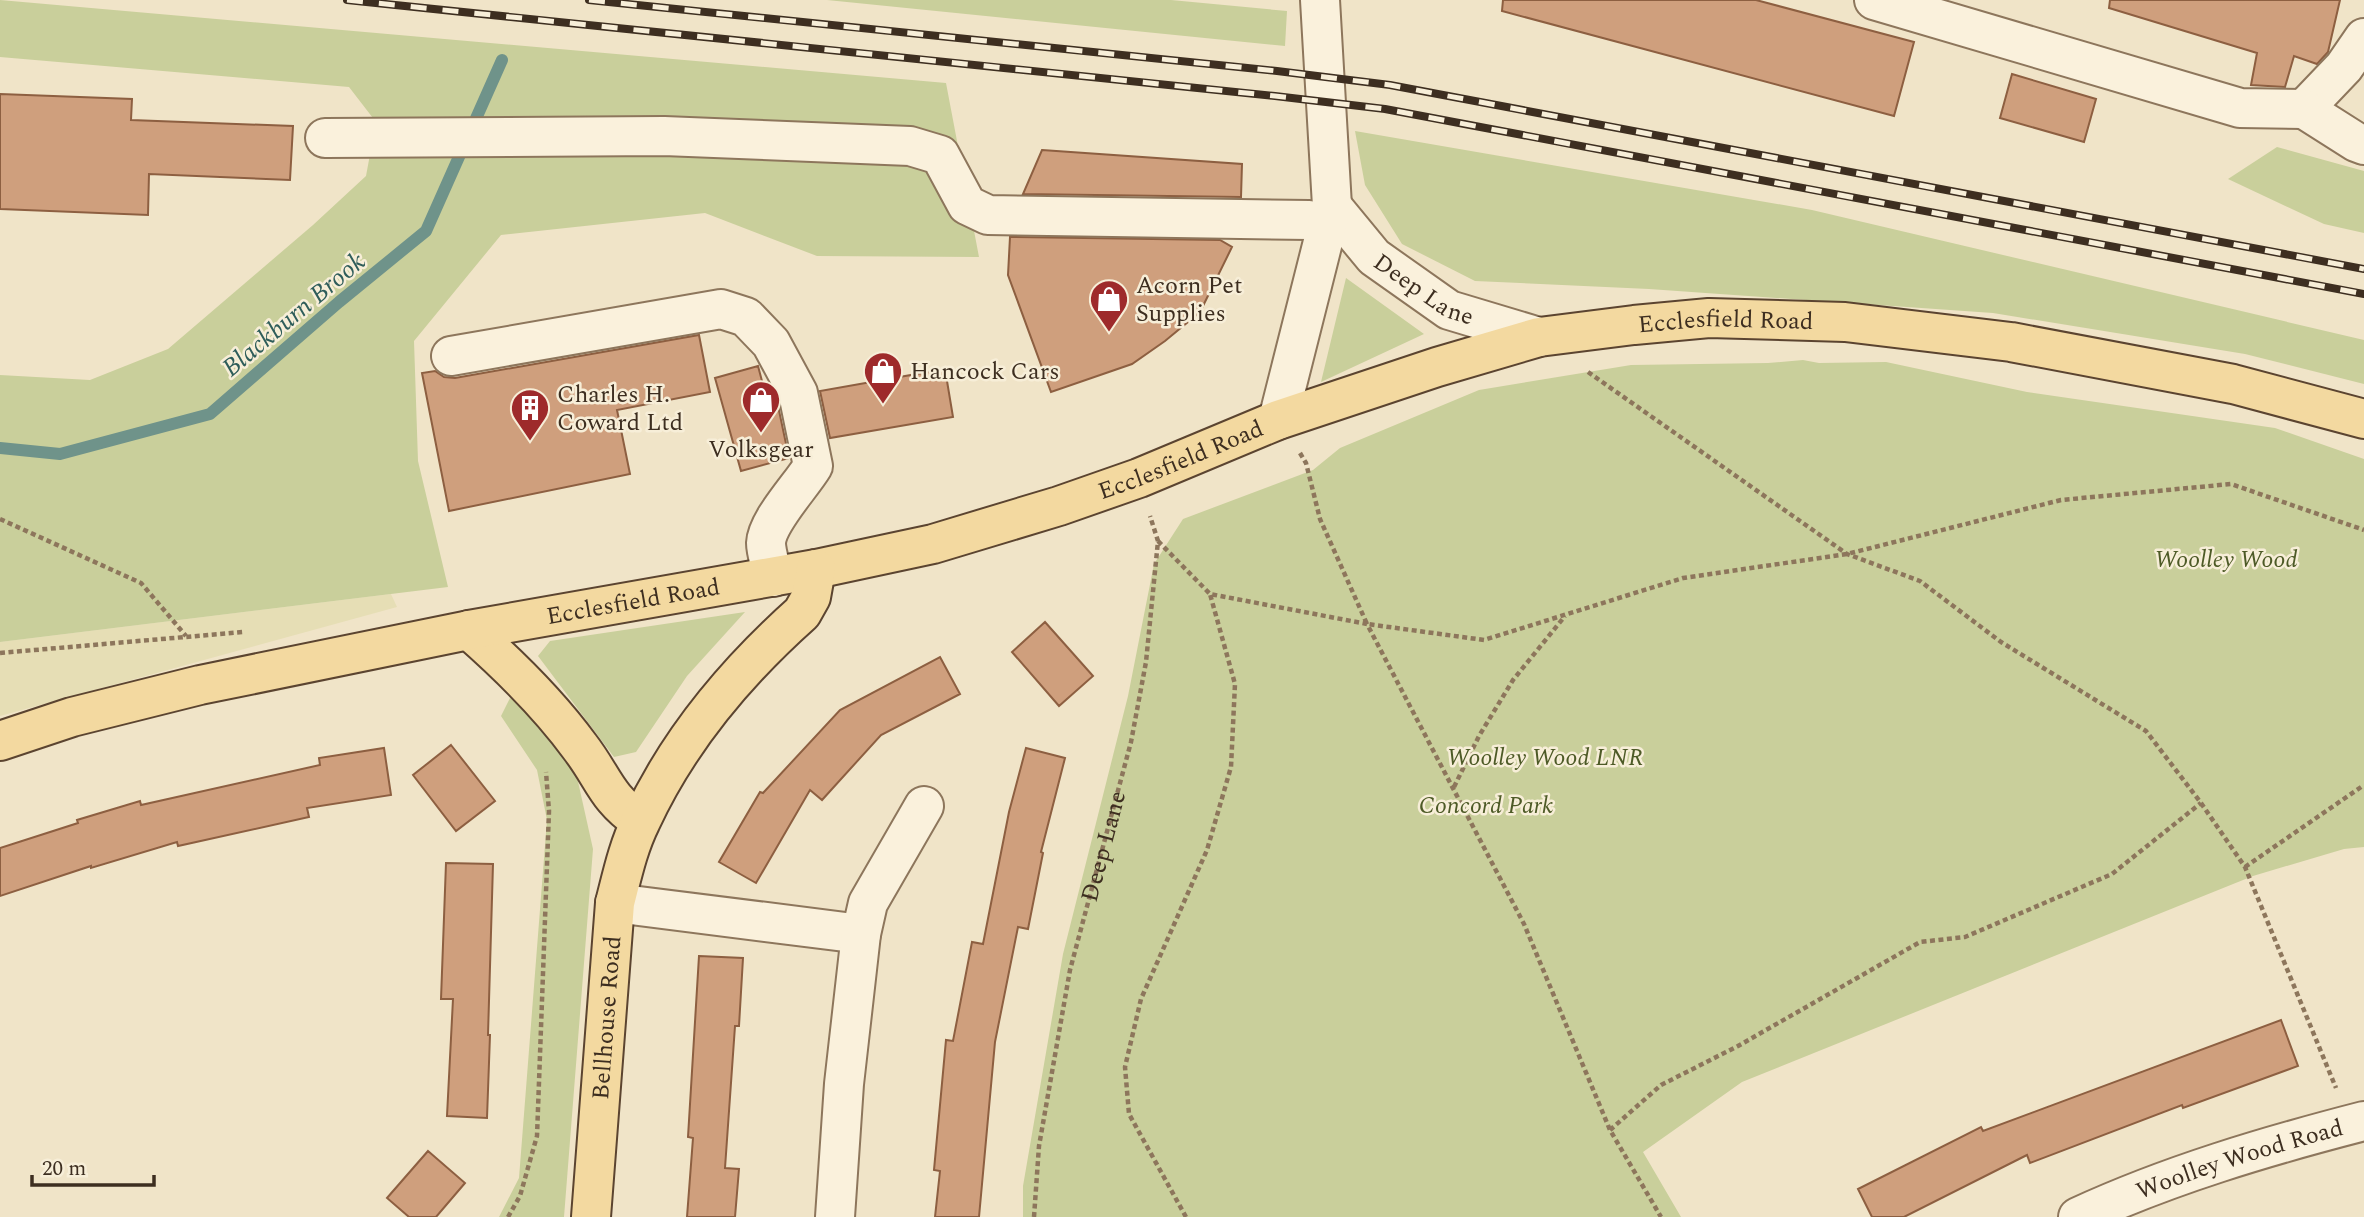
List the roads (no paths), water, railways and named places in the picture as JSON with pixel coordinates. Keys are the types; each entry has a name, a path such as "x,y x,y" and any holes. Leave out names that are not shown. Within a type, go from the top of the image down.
{"main road":[{"name":"Ecclesfield Road","path":"0,741 72,718 200,685 469,630 816,569 933,544 1059,506 1139,478 1278,420 1437,367 1539,337 1709,318 1845,322 2011,342 2233,384 2364,419"},
{"name":"Bellhouse Road","path":"592,1217 615,903 625,863 640,821 679,754 725,689 802,613 811,597 816,569"},
{"path":"469,630 534,689 582,749 607,792 621,808 640,821"}],"street":[{"path":"1278,420 1329,215 1321,0"},
{"path":"1874,0 2240,108 2304,109 2364,145"},
{"path":"2304,109 2344,67 2364,38"},
{"path":"325,138 664,136 910,146 940,155 967,205 988,215 1309,220 1329,215"},
{"name":"Deep Lane","path":"1329,215 1374,257 1449,310 1539,337"},
{"path":"450,356 721,309 746,317 771,343 798,393 813,466 801,486 778,512 766,542 773,576"},
{"path":"835,1217 844,1084 861,934 869,903 924,806"},
{"path":"615,903 861,934"},
{"name":"Woolley Wood Road","path":"2078,1217 2119,1198 2210,1166 2358,1122"}],"waterway":[{"name":"Blackburn Brook","path":"0,448 60,454 210,414 426,231 502,60"}],"railway":[{"path":"347,0 1385,109 2364,294"},
{"path":"589,0 1390,85 2364,269"}],"place":[{"name":"Acorn Pet Supplies","path":"1109,333"},
{"name":"Hancock Cars","path":"883,405"},
{"name":"Volksgear","path":"761,434"},
{"name":"Charles H. Coward Ltd","path":"530,442"}],"park label":[{"name":"Woolley Wood","path":"2226,559"},
{"name":"Woolley Wood LNR","path":"1545,757"},
{"name":"Concord Park","path":"1486,805"}]}
